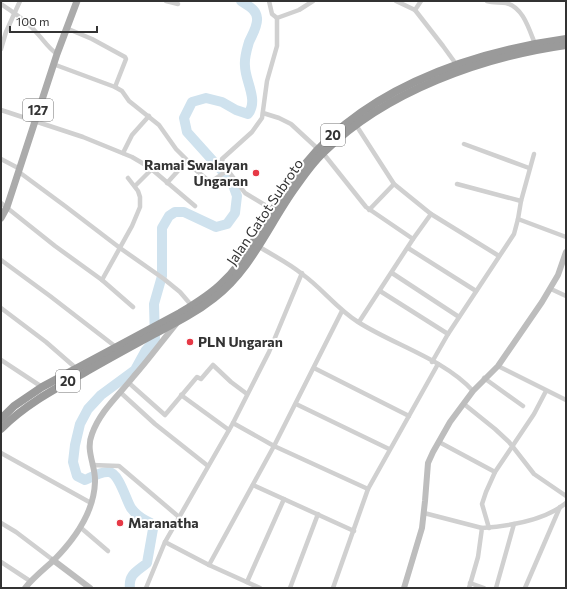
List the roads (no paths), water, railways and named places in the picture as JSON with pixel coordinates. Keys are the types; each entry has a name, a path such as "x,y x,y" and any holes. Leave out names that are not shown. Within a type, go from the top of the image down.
{"highway":[{"name":"Jalan Gatot Subroto","path":"1,429 19,413 46,393 140,338 192,306 214,290 231,274 242,260 295,177 341,127 381,99 456,64 535,44 566,39"},
{"name":"Jalan Gatot Subroto","path":"1,419 14,406 42,387 116,347 156,333 176,324 200,309 227,288 242,270 294,188 320,151 356,125 391,102 460,71 533,50 566,45"}],"main road":[{"name":"127","path":"1,218 4,205 19,170 57,54 77,1"}],"street":[{"path":"1,49 6,32 20,1"},
{"path":"166,1 178,4"},
{"path":"269,1 272,14 277,18"},
{"path":"277,18 299,10 312,1"},
{"path":"396,1 415,10 456,64"},
{"path":"415,10 421,1"},
{"path":"487,1 506,2 514,6 520,13 535,44"},
{"path":"1,4 33,28 43,41 57,54"},
{"path":"273,210 245,193 223,164 222,158 252,132 261,120 267,81 277,42 277,18"},
{"path":"66,28 92,39 125,57 126,59 115,87"},
{"path":"54,64 122,91 129,100 164,129 176,149 186,159 186,162 209,181 212,181 228,170"},
{"path":"1,110 83,137 142,162 195,206"},
{"path":"263,113 291,124 320,151 369,210 413,239"},
{"path":"123,153 132,135 149,116"},
{"path":"356,125 394,184 432,214 499,256"},
{"path":"464,144 529,168"},
{"path":"432,362 448,334 514,234 518,220 520,200 534,154"},
{"path":"1,159 19,170 120,248 164,279 180,292 192,306"},
{"path":"167,183 186,162"},
{"path":"135,186 152,169"},
{"path":"102,280 132,226 140,207 140,197 135,186 128,178"},
{"path":"369,210 394,184"},
{"path":"457,184 520,200"},
{"path":"4,205 55,246 102,280 132,306"},
{"path":"359,322 413,239 432,214"},
{"path":"518,220 566,237"},
{"path":"258,246 302,273 342,311 359,322 438,364 458,377 473,391"},
{"path":"408,248 476,291"},
{"path":"404,588 418,544 424,513 428,463 439,442 473,391 484,378 498,366 523,332 551,289 558,275 566,252"},
{"path":"1,260 116,347"},
{"path":"146,588 165,542 233,423 269,352 302,273"},
{"path":"392,273 459,317"},
{"path":"551,289 566,296"},
{"path":"380,290 448,334"},
{"path":"1,308 46,342 77,369"},
{"path":"209,565 296,404 342,311"},
{"path":"24,588 72,540 91,503 95,480 89,453 91,435 103,413 176,324"},
{"path":"1,360 42,387"},
{"path":"333,588 368,489 389,449 438,364"},
{"path":"129,383 166,415 197,377 201,379 213,365 231,382 247,394"},
{"path":"498,366 566,400"},
{"path":"314,368 409,416"},
{"path":"484,378 523,406"},
{"path":"489,528 482,504 486,492 495,472 534,414 546,390"},
{"path":"120,392 155,424 208,466"},
{"path":"181,395 229,430"},
{"path":"296,404 389,449"},
{"path":"464,404 513,446 534,474 566,496"},
{"path":"233,423 274,446 368,489"},
{"path":"439,442 495,472"},
{"path":"1,453 91,503"},
{"path":"93,467 119,466 179,517"},
{"path":"253,485 354,531"},
{"path":"247,582 284,499"},
{"path":"525,588 560,508 566,502"},
{"path":"424,513 482,528 489,528 514,524 560,508"},
{"path":"290,588 318,514"},
{"path":"1,523 16,532 90,588"},
{"path":"496,588 514,524"},
{"path":"80,527 108,551"},
{"path":"468,588 478,557 482,528"},
{"path":"165,542 209,565 260,588"},
{"path":"1,562 30,581"},
{"path":"470,583 484,588"}],"waterway":[{"path":"130,588 132,576 147,563 153,529 151,523 140,517 131,508 119,482 113,474 103,472 85,480 77,476 73,462 75,445 80,424 88,409 101,395 135,370 146,350 155,340 154,304 162,276 162,228 169,216 175,212 184,212 216,227 227,224 235,213 237,196 232,182 187,132 184,118 192,102 206,98 222,102 236,110 248,114 251,109 252,97 246,72 245,60 249,42 256,27 257,18 253,10 241,1"}],"place":[{"name":"Ramai Swalayan Ungaran","path":"256,173"},
{"name":"PLN Ungaran","path":"190,342"},
{"name":"Maranatha","path":"120,523"}]}
